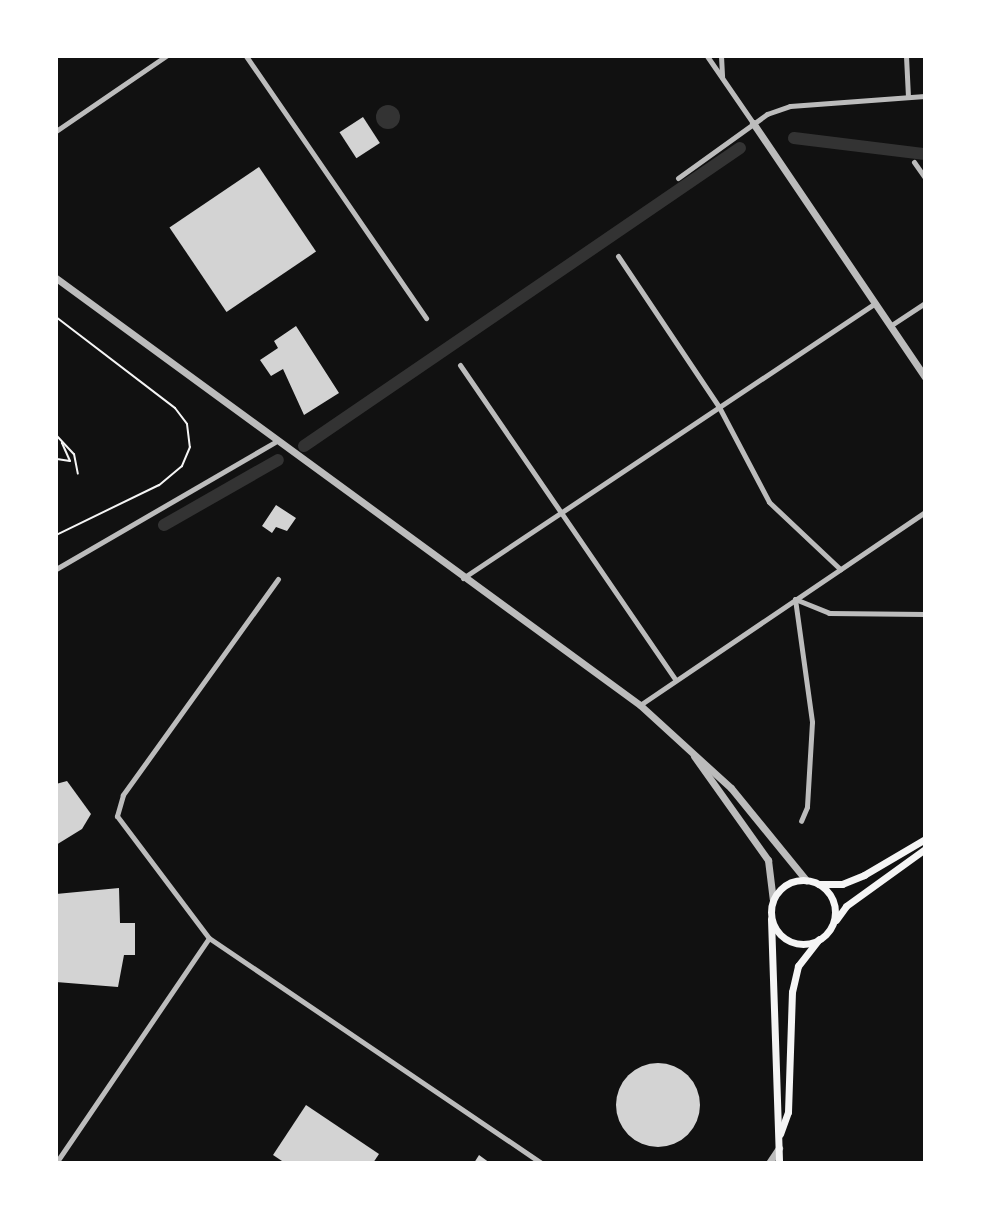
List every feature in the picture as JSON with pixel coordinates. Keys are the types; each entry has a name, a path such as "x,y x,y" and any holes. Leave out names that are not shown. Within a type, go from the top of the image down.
{"main road":[{"path":"779,1163 773,1094 776,986 771,919 773,899 786,884 806,880 818,884 842,884 864,875 925,839"},
{"path":"779,1136 788,1112 792,992 798,966 846,906 925,849"},
{"path":"818,884 831,897 832,925"},
{"path":"771,919 790,941 819,939"}],"street":[{"path":"56,131 166,56"},
{"path":"246,56 426,318"},
{"path":"707,56 925,377"},
{"path":"721,56 722,78"},
{"path":"906,56 908,97"},
{"path":"678,178 767,114 815,101 925,96"},
{"path":"914,162 925,178"},
{"path":"618,256 719,407 769,502 840,569"},
{"path":"56,278 462,579 640,705 684,741 731,788 806,880"},
{"path":"462,579 875,303"},
{"path":"890,326 925,303"},
{"path":"460,365 675,679"},
{"path":"56,569 275,442"},
{"path":"640,705 925,512"},
{"path":"278,579 123,795 117,816 209,938 541,1163"},
{"path":"795,599 829,613 925,614"},
{"path":"795,599 812,722 807,807 801,821"},
{"path":"684,741 768,860 773,899"},
{"path":"56,1163 209,938"},
{"path":"769,1163 779,1148"}],"path":[{"path":"56,317 175,408 190,434 187,456 173,476 56,535"},
{"path":"56,473 56,458 66,463 70,457 57,436"},
{"path":"57,436 74,454 78,474"}],"shaded area":[{"path":"388,105 396,109 400,117 396,125 388,129 380,125 376,117 380,109"}],"building":[{"path":"363,117 380,143 356,158 340,132"},
{"path":"259,167 316,252 227,312 169,227"},
{"path":"296,326 339,393 304,415 283,369 271,376 260,360 278,348 274,341"},
{"path":"276,505 296,518 287,531 276,527 272,533 262,526"},
{"path":"67,781 91,814 82,829 56,845 56,784"},
{"path":"119,888 120,923 135,923 135,955 124,955 118,987 56,982 56,894"},
{"path":"658,1063 681,1070 693,1082 700,1105 693,1128 681,1140 658,1147 635,1140 623,1128 616,1105 623,1082 635,1070"},
{"path":"306,1105 379,1154 373,1163 285,1163 273,1155"},
{"path":"479,1155 490,1163 474,1163"}],"waterway":[{"path":"794,138 925,154"},
{"path":"304,446 740,148"},
{"path":"164,525 278,460"}]}
